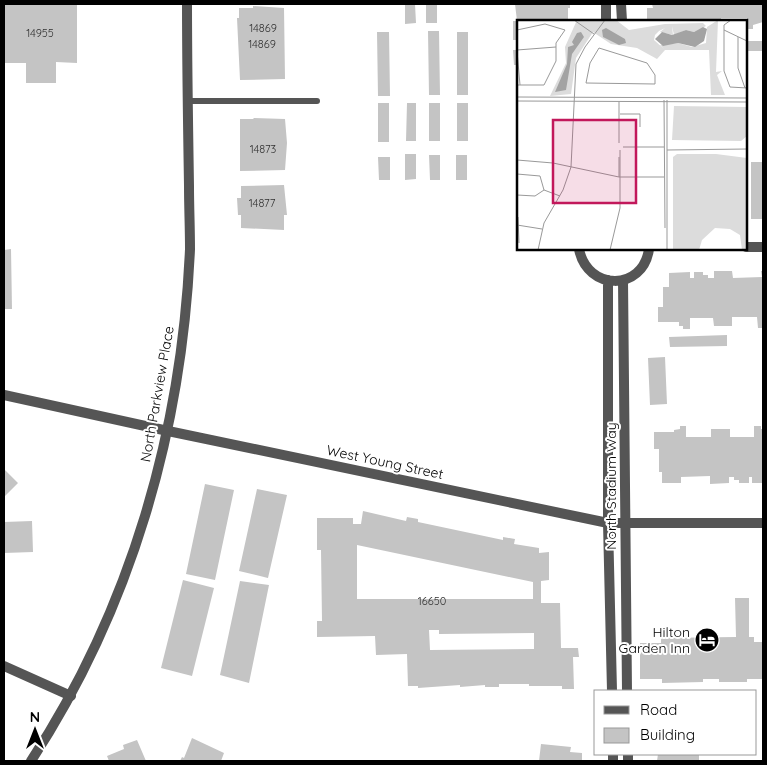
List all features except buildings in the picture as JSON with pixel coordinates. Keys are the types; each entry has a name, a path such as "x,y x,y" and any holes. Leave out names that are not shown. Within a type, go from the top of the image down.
{"street":[{"name":"North Parkview Place","path":"32,761 71,696 95,647 134,554 168,431 183,335 190,247 187,4"},
{"path":"606,4 606,20"},
{"path":"621,4 622,20"},
{"path":"747,247 763,246"},
{"path":"579,250 582,261 588,270 608,280 623,280 634,275 642,267 649,250"},
{"name":"North Stadium Way","path":"608,280 608,523 612,690"},
{"name":"North Stadium Way","path":"623,280 627,690"},
{"name":"West Young Street","path":"4,396 608,523 763,523"},
{"path":"4,666 71,696"}],"lane":[{"path":"188,101 317,101"}],"place":[{"name":"Hilton Garden Inn","path":"707,640"}]}
